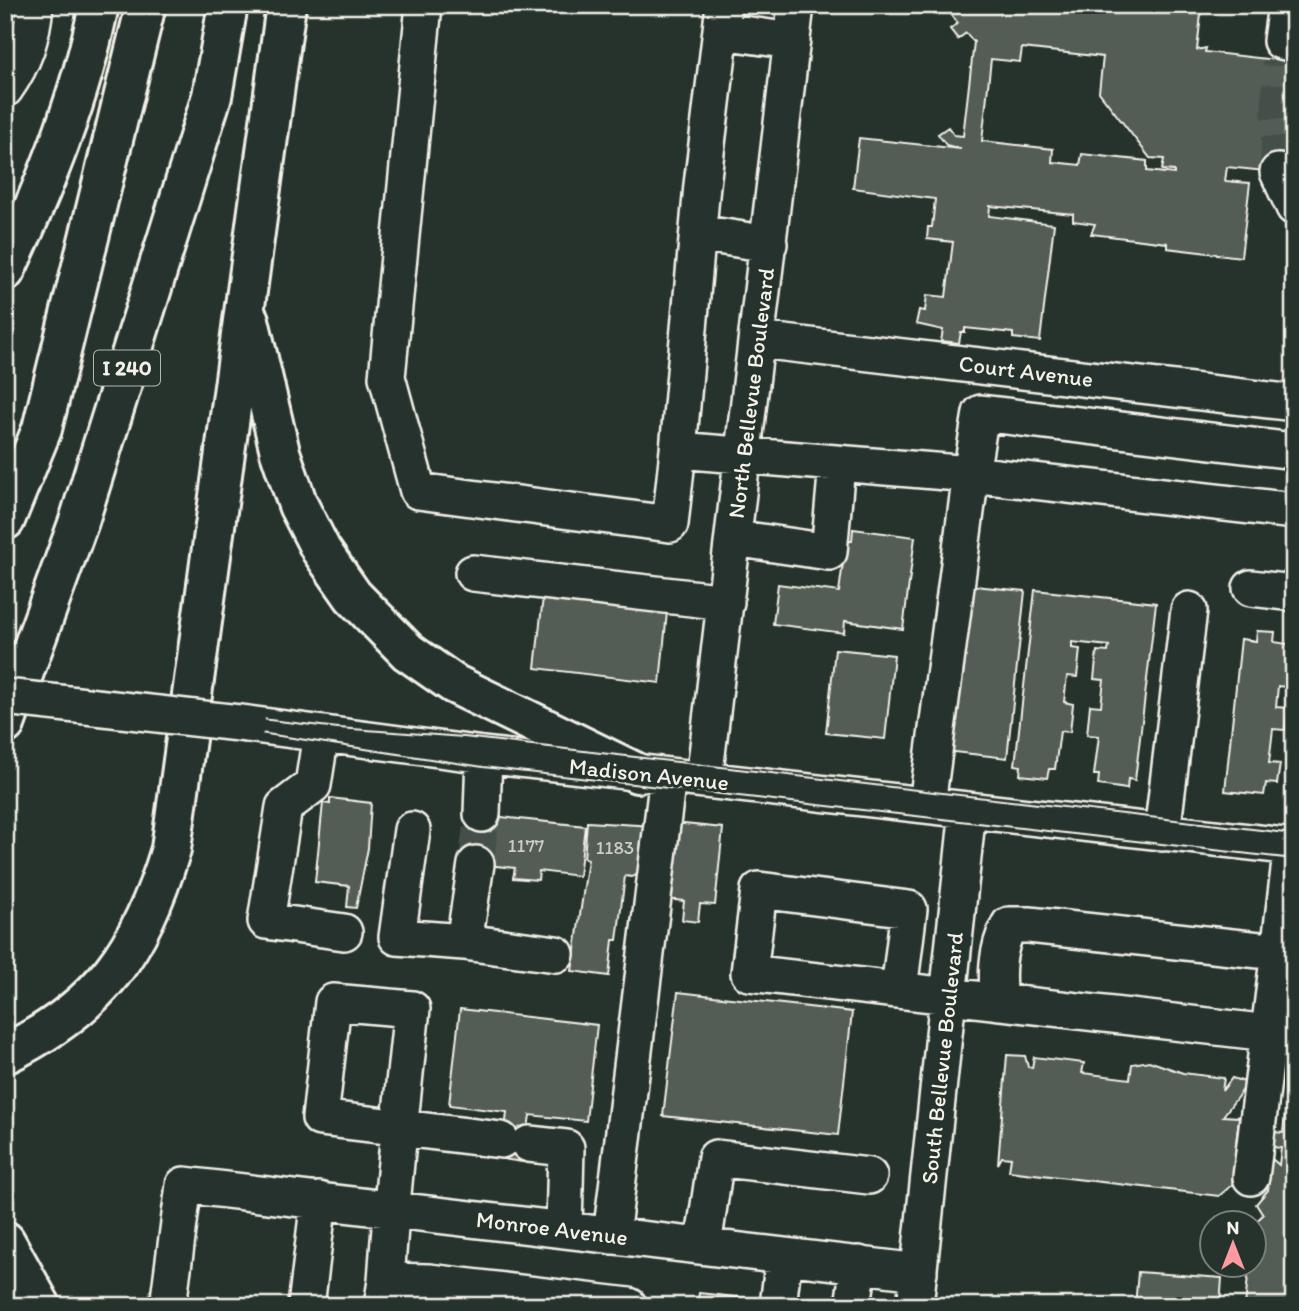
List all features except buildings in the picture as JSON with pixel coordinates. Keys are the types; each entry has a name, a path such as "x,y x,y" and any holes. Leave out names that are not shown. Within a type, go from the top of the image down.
{"highway":[{"path":"5,271 45,186 99,5"},
{"name":"I 240","path":"5,520 41,429 146,5"},
{"name":"I 240","path":"5,724 79,521 212,96 228,5"},
{"path":"5,1054 57,1025 109,979 146,920 171,849 286,5"},
{"path":"245,304 287,477 309,528 353,596 408,652 454,684 652,775"},
{"path":"5,1241 41,1306"}],"street":[{"path":"5,89 20,67 32,37 36,5"},
{"path":"424,5 387,377 418,491 670,524 698,233 723,18 792,41"},
{"name":"North Bellevue Boulevard","path":"704,780 759,340 796,5"},
{"path":"1285,49 1286,5"},
{"path":"1278,172 1294,207"},
{"path":"698,233 769,244"},
{"name":"Court Avenue","path":"759,340 1294,403"},
{"path":"927,804 981,413 1294,451"},
{"path":"677,450 837,466 971,474 1294,511"},
{"path":"734,538 829,552 837,466"},
{"path":"473,573 726,602"},
{"path":"1251,588 1294,593"},
{"path":"1163,833 1189,610"},
{"name":"Madison Avenue","path":"5,697 248,724 652,775 1293,847"},
{"path":"321,734 313,785 284,807 266,921 344,933"},
{"path":"482,814 484,755"},
{"path":"611,1236 652,775"},
{"name":"South Bellevue Boulevard","path":"915,1306 968,810"},
{"path":"412,830 397,937 464,942 556,954"},
{"path":"1251,1177 1277,1039 1278,952 1293,847"},
{"path":"464,942 476,864"},
{"path":"899,990 909,909 759,890 748,973 999,1002 1277,1039"},
{"path":"999,1002 996,979 999,946 1009,925 1278,952"},
{"path":"564,1229 566,1149 400,1127 384,1293 429,1282 629,1306"},
{"path":"704,1246 716,1158 869,1176"},
{"name":"Monroe Avenue","path":"168,1306 184,1185 919,1272"},
{"path":"306,1306 320,1200"},
{"path":"778,1306 784,1256"},
{"path":"853,1306 859,1264"}],"tunnel":[{"path":"1278,172 1280,60"},
{"path":"476,864 482,814"}],"tram line":[{"path":"5,689 338,728 464,737 1294,834"},
{"path":"5,704 247,731 483,767 1294,859"}]}
